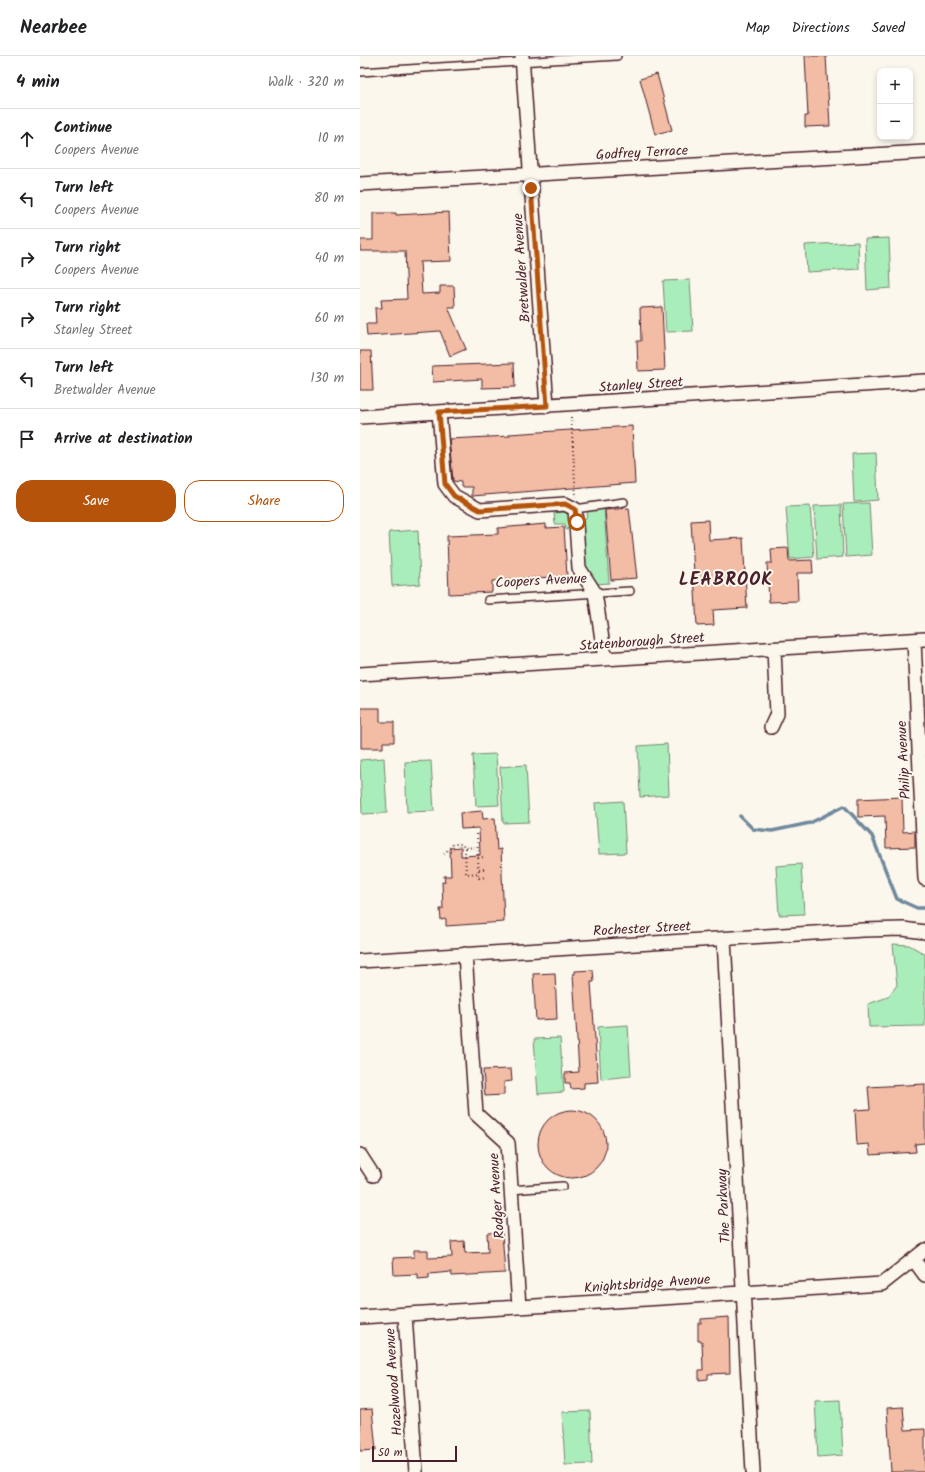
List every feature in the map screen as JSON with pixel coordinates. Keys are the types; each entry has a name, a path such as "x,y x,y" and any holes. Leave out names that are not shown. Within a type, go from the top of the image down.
{"street":[{"name":"Bretwalder Avenue","path":"522,59 547,406"},
{"name":"Godfrey Terrace","path":"360,184 925,152"},
{"name":"Stanley Street","path":"360,417 925,381"},
{"path":"439,412 445,484 454,496 480,510 576,503"},
{"name":"Coopers Avenue","path":"576,503 579,568 595,593 605,659"},
{"name":"Statenborough Street","path":"360,674 919,640"},
{"name":"Philip Avenue","path":"919,640 925,879"},
{"path":"772,727 777,714 774,649"},
{"name":"Rochester Street","path":"360,961 863,930 902,929 925,932"},
{"name":"The Parkway","path":"724,939 753,1472"},
{"name":"Rodger Avenue","path":"465,954 476,1114 508,1143 519,1307"},
{"path":"360,1155 373,1175"},
{"name":"Knightsbridge Avenue","path":"360,1317 882,1284 925,1250"},
{"path":"914,1260 925,1275"},
{"name":"Hazelwood Avenue","path":"405,1315 416,1472"}],"lane":[{"path":"360,72 522,59 617,56"},
{"path":"576,503 624,502"},
{"name":"Coopers Avenue","path":"488,600 630,591"},
{"path":"511,1190 563,1186"}],"path":[{"path":"571,417 576,503"},
{"path":"477,834 479,878 486,877"},
{"path":"444,854 453,844 461,844 465,848 466,874 479,873"},
{"path":"465,848 477,847"},
{"path":"478,858 484,857"},
{"path":"479,869 485,869"}],"green space":[{"path":"889,238 891,288 867,290 865,239"},
{"path":"858,242 859,269 807,272 805,245"},
{"path":"690,280 693,331 666,332 663,281"},
{"path":"876,453 878,500 854,502 852,454"},
{"path":"869,503 872,555 846,557 843,504"},
{"path":"841,505 843,557 817,559 814,506"},
{"path":"810,506 814,557 790,559 786,507"},
{"path":"604,508 609,583 596,584 584,567 581,529 589,510"},
{"path":"565,512 569,516 569,525 567,530 565,524 555,524 554,513"},
{"path":"418,530 420,584 392,586 389,532"},
{"path":"667,744 669,795 640,797 638,746"},
{"path":"496,754 499,805 476,806 473,755"},
{"path":"384,758 387,813 362,814 360,760"},
{"path":"431,761 434,811 407,812 405,762"},
{"path":"526,765 529,822 503,823 500,767"},
{"path":"623,801 626,853 599,854 595,803"},
{"path":"801,864 804,914 779,915 776,866"},
{"path":"893,944 909,945 925,954 925,1026 869,1027 868,1004 888,997 897,985"},
{"path":"628,1025 631,1076 601,1079 598,1027"},
{"path":"560,1038 564,1092 538,1094 534,1039"},
{"path":"840,1400 843,1455 818,1457 815,1401"},
{"path":"590,1411 592,1464 565,1465 562,1412"}],"building":[{"path":"805,56 826,56 830,126 805,127 805,116 808,116"},
{"path":"657,74 672,130 655,134 640,79"},
{"path":"449,212 451,261 420,262 422,294 440,293 440,286 454,286 455,307 448,307 466,349 450,356 440,331 367,336 366,324 376,324 375,308 382,308 381,300 407,299 405,251 360,251 360,240 373,240 373,213 396,213 396,215"},
{"path":"662,307 665,370 638,371 637,341 641,341 640,308"},
{"path":"360,351 371,351 373,390 360,390"},
{"path":"514,363 515,387 482,388 482,379 433,382 432,366"},
{"path":"632,426 635,483 472,496 472,487 461,487 461,482 453,481 449,439 510,436 509,434"},
{"path":"629,508 637,578 611,580 605,510"},
{"path":"708,520 709,540 743,538 747,608 713,610 714,625 697,626 691,521"},
{"path":"546,524 546,528 564,527 567,576 492,581 492,592 449,594 447,536 498,534 498,528"},
{"path":"788,548 789,561 812,560 813,573 797,573 798,601 769,602 767,563 772,563 771,549"},
{"path":"361,708 380,708 380,722 394,722 394,742 383,742 383,748 361,748"},
{"path":"902,797 903,832 915,831 915,847 886,848 885,816 858,817 858,799"},
{"path":"482,811 483,819 495,818 497,850 501,849 504,922 446,926 446,919 441,920 440,909 443,909 442,882 445,882 444,876 451,876 450,848 461,847 461,856 480,855 479,828 461,829 460,813"},
{"path":"593,970 594,982 591,982 598,1082 584,1083 584,1088 571,1089 570,1083 565,1083 565,1073 579,1072 573,974 575,974 575,971"},
{"path":"555,973 557,1019 536,1020 533,974"},
{"path":"511,1069 512,1081 504,1082 504,1095 485,1096 483,1070"},
{"path":"925,1084 925,1143 915,1144 916,1152 870,1155 869,1144 857,1145 855,1110 870,1109 868,1087"},
{"path":"565,1110 579,1110 591,1115 601,1125 606,1137 606,1151 601,1163 591,1173 579,1178 565,1178 553,1173 543,1163 538,1151 538,1137 543,1125 553,1115"},
{"path":"502,1232 505,1273 452,1276 451,1272 429,1274 429,1278 418,1279 418,1274 394,1275 393,1258 414,1257 414,1250 428,1250 428,1258 452,1257 451,1242 464,1241 465,1253 488,1252 487,1233"},
{"path":"729,1317 730,1373 708,1374 708,1379 699,1380 699,1370 703,1370 702,1341 698,1341 698,1323 701,1323 701,1319"},
{"path":"903,1407 905,1430 925,1429 925,1472 891,1472 887,1408"},
{"path":"372,1409 376,1450 360,1451 360,1410"}],"waterway":[{"path":"740,816 753,829 772,831 810,823 844,806 872,836 897,899 917,908 925,908"}],"district":[{"name":"LEABROOK","path":"726,579"}],"route":[{"path":"531,188 547,406 439,412 445,484 454,496 480,510 565,504 575,509 577,522"}]}
